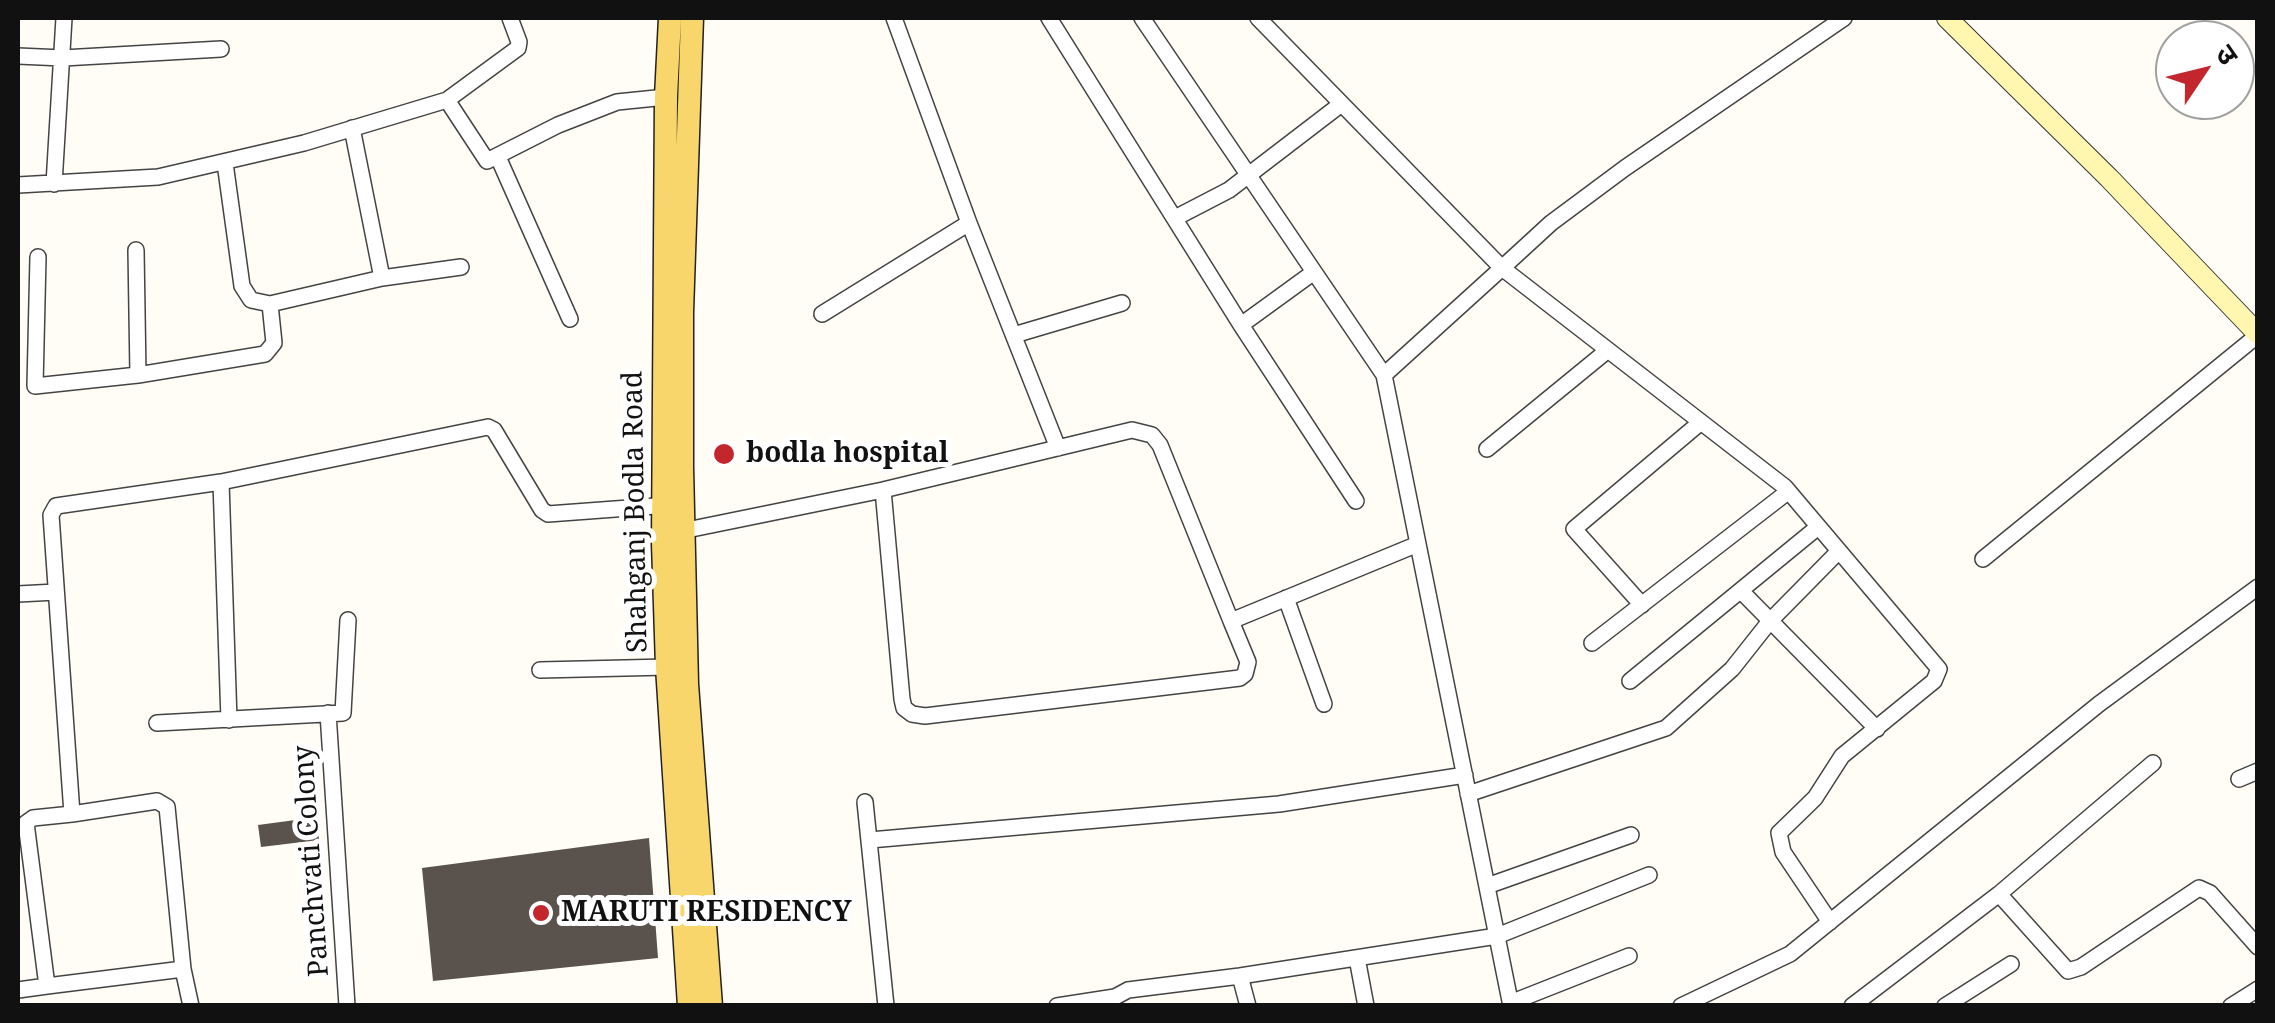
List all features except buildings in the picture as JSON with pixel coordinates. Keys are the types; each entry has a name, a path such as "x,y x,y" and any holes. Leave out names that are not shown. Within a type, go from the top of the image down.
{"main road":[{"name":"Shahganj Bodla Road","path":"670,18 666,96 673,505"},
{"path":"692,18 673,505 680,713 711,1006"},
{"path":"1947,18 2109,178 2258,335"},
{"name":"Shahganj Bodla Road","path":"674,532 667,668 680,713 689,1006"}],"street":[{"path":"54,184 64,18"},
{"path":"18,185 158,177 225,163 447,100 518,48 510,18"},
{"path":"894,18 1058,448"},
{"path":"1050,18 1356,502"},
{"path":"1142,18 1384,375 1511,1004 1630,956"},
{"path":"1258,18 1502,268 1785,487 1939,669 1934,681 1842,756 1814,798 1779,833 1783,852 1830,922"},
{"path":"1384,375 1552,223 1625,168 1844,18"},
{"path":"18,56 63,58 221,49"},
{"path":"447,100 484,159 498,157 558,125 616,102 666,96"},
{"path":"1175,218 1210,202 1340,104"},
{"path":"352,128 382,278"},
{"path":"498,157 570,319"},
{"path":"225,163 242,286 252,300 270,304 382,278 461,267"},
{"path":"822,314 969,223"},
{"path":"136,250 138,375"},
{"path":"34,386 38,257"},
{"path":"1241,325 1314,272"},
{"path":"1014,335 1122,303"},
{"path":"18,394 34,386 138,375 265,354 274,343 270,304"},
{"path":"1983,559 2258,335"},
{"path":"1487,449 1608,350"},
{"path":"1642,605 1574,529 1701,422"},
{"path":"72,814 50,515 56,506 221,482 488,428 494,430 548,514 673,505"},
{"path":"674,532 883,490 1132,430 1152,435 1160,445 1248,662 1245,674 1240,678 925,716 912,714 904,708 902,700 883,490"},
{"path":"221,482 229,720"},
{"path":"1592,643 1785,494 1785,487"},
{"path":"1630,681 1818,527"},
{"path":"1231,621 1418,544"},
{"path":"1468,794 1666,728 1732,669 1770,621 1838,552"},
{"path":"1681,1006 1790,954 2109,696 2258,586"},
{"path":"1740,591 1877,728"},
{"path":"18,594 56,592"},
{"path":"1286,598 1324,704"},
{"path":"157,723 343,712 348,620"},
{"path":"540,670 667,668"},
{"name":"Panchvati Colony","path":"328,714 347,1006"},
{"path":"1852,1006 1999,894 2153,763"},
{"path":"2239,778 2258,771"},
{"path":"870,840 1280,804 1464,775"},
{"path":"47,986 25,826 32,818 157,801 167,808 191,1006"},
{"path":"865,802 886,1006"},
{"path":"1487,886 1631,835"},
{"path":"1057,1006 1113,1001 1128,990 1497,936 1650,875"},
{"path":"1999,894 2068,972 2082,967 2200,888 2210,893 2258,947"},
{"path":"1357,958 1366,1006"},
{"path":"1945,1006 2011,964"},
{"path":"18,990 184,969"},
{"path":"1240,976 1248,1006"},
{"path":"2231,1006 2258,989"}],"place":[{"name":"bodla hospital","path":"724,454"},
{"name":"MARUTI RESIDENCY","path":"541,913"}]}
